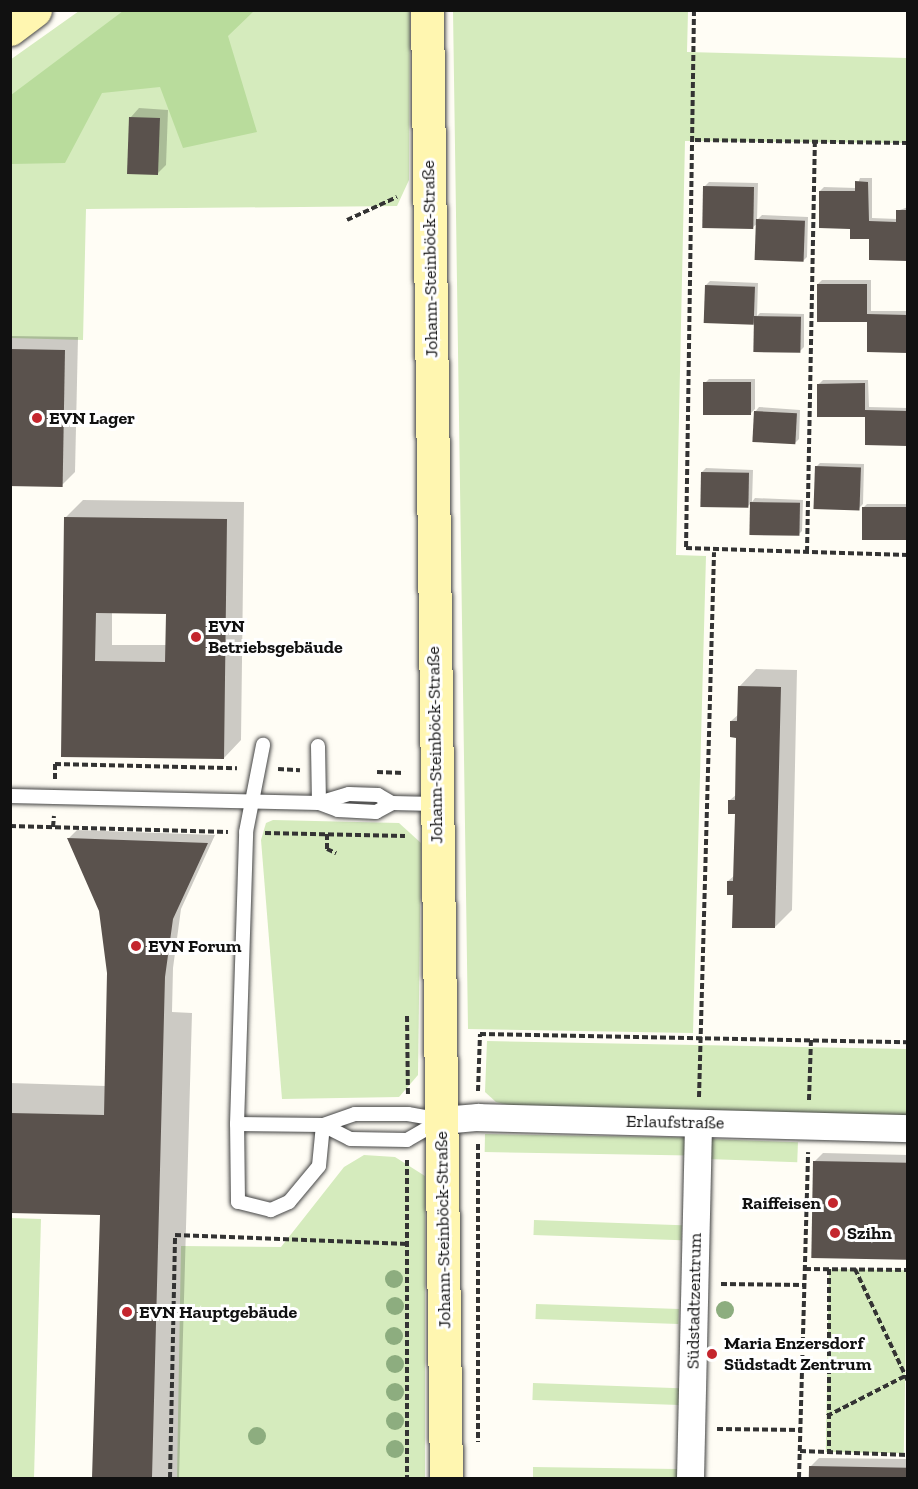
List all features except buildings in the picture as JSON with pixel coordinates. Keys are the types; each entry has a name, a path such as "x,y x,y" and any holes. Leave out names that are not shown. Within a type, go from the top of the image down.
{"street":[{"path":"10,29 35,10"},
{"name":"Johann-Steinböck-Straße","path":"427,10 411,803 442,1120 446,1479"},
{"name":"Erlaufstraße","path":"442,1120 478,1117 908,1128"},
{"name":"Südstadtzentrum","path":"690,1479 698,1123"}],"lane":[{"path":"263,745 249,802 246,832 237,1124 238,1202 271,1210 289,1202 319,1166 323,1125"},
{"path":"318,746 319,803"},
{"path":"10,796 319,803 338,810 376,812 411,803"},
{"path":"237,1124 323,1125 355,1114 408,1114 442,1120"},
{"path":"323,1125 350,1139 407,1140 442,1120"}],"path":[{"path":"694,10 695,140 686,548 714,552 908,555"},
{"path":"695,140 908,143"},
{"path":"807,552 815,141"},
{"path":"397,185 397,206"},
{"path":"347,220 397,197"},
{"path":"698,1123 714,552"},
{"path":"404,761 404,773 411,803 405,848"},
{"path":"55,764 318,770"},
{"path":"372,772 404,773"},
{"path":"10,826 405,836"},
{"path":"327,834 327,849 336,853"},
{"path":"407,1014 408,1114"},
{"path":"478,1455 480,1034 908,1042"},
{"path":"799,1479 811,1040"},
{"path":"407,1140 407,1479"},
{"path":"170,1479 175,1234 408,1244"},
{"path":"805,1269 908,1270"},
{"path":"829,1269 827,1416 829,1452"},
{"path":"827,1416 907,1377 855,1269"},
{"path":"712,1284 804,1285"},
{"path":"711,1430 801,1430"},
{"path":"800,1450 908,1455"}],"green space":[{"path":"79,11 410,11 409,180 397,206 86,209 83,340 11,338 10,60"},
{"path":"123,11 254,11 228,36 257,132 183,148 160,87 102,93 65,163 11,164 11,95"},
{"path":"453,11 688,11 687,52 907,58 907,143 685,141 676,555 706,556 693,1033 468,1029"},
{"path":"273,820 399,823 421,843 418,1075 399,1097 282,1099 261,840 266,823"},
{"path":"487,1041 907,1049 907,1115 520,1108 496,1102 485,1092"},
{"path":"485,1134 691,1138 691,1156 485,1152"},
{"path":"708,1139 798,1142 797,1162 707,1159"},
{"path":"364,1155 395,1157 425,1176 425,1478 177,1478 181,1246 281,1247 344,1167"},
{"path":"11,1218 41,1219 34,1478 11,1478"},
{"path":"534,1220 682,1225 681,1240 533,1235"},
{"path":"829,1269 907,1270 904,1453 826,1452"},
{"path":"536,1304 679,1309 678,1324 535,1319"},
{"path":"533,1383 680,1388 679,1405 532,1400"},
{"path":"533,1467 677,1469 677,1478 533,1478"}],"place":[{"name":"EVN Lager","path":"37,418"},
{"name":"EVN Betriebsgebäude","path":"196,637"},
{"name":"EVN Forum","path":"136,946"},
{"name":"Raiffeisen","path":"833,1203"},
{"name":"Szihn","path":"835,1233"},
{"name":"EVN Hauptgebäude","path":"127,1312"},
{"name":"Maria Enzersdorf Südstadt Zentrum","path":"712,1354"}]}
